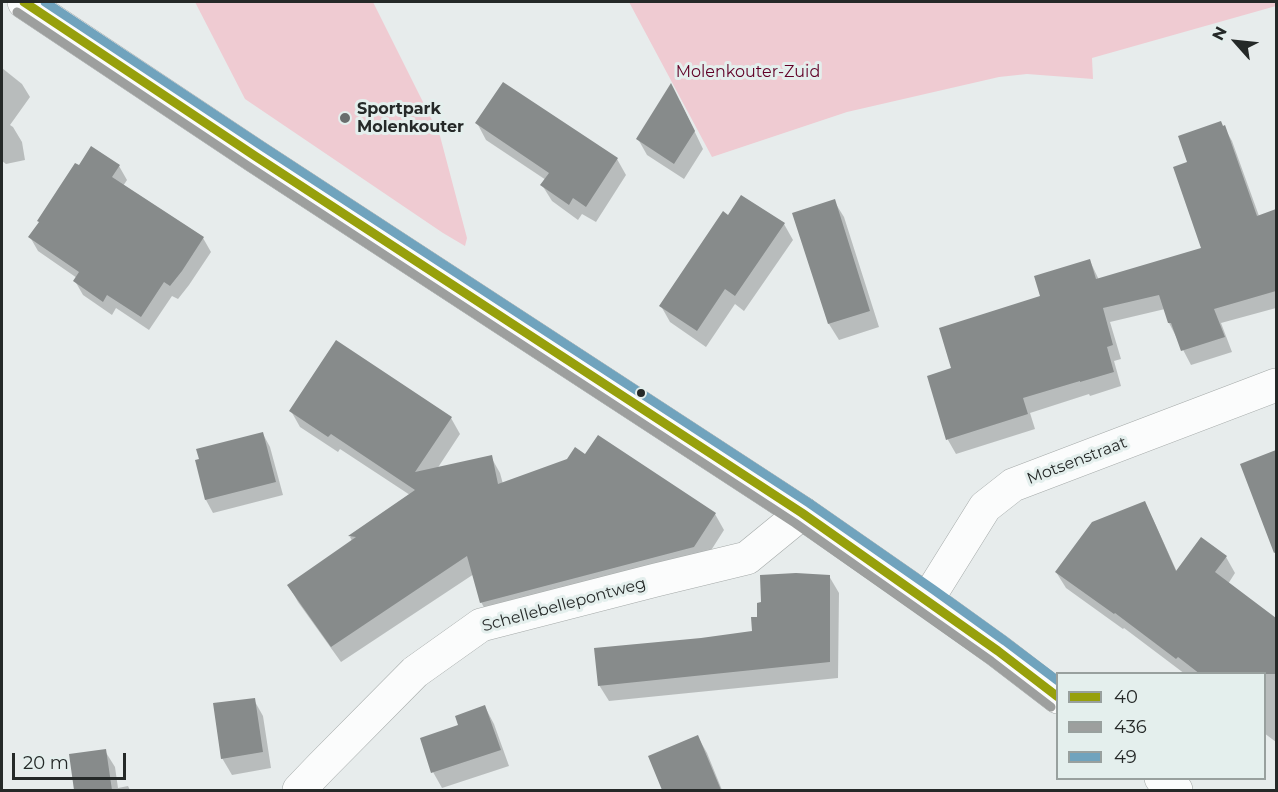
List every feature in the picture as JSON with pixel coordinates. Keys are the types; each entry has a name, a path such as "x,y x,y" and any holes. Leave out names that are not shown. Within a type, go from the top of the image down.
{"main road":[{"path":"24,2 274,169 802,513 998,651 1056,695"},
{"name":"Motsenstraat","path":"927,600 985,507 1013,485 1276,385"},
{"name":"Schellebellepontweg","path":"299,790 415,672 482,626 747,558 802,513"},
{"path":"1164,780 1176,790"}],"green space":[{"name":"Sportpark Molenkouter","path":"195,2 373,2 440,136 467,238 465,246 245,99"},
{"name":"Molenkouter-Zuid","path":"629,2 1276,2 1276,6 1092,58 1093,79 1027,74 999,77 847,112 712,157"}],"building":[{"path":"503,82 618,158 586,207 573,198 569,205 540,185 549,173 475,123"},
{"path":"671,83 695,131 674,164 636,139"},
{"path":"1221,121 1223,126 1225,125 1257,216 1276,209 1276,291 1214,309 1225,337 1181,351 1171,323 1168,323 1159,295 1103,308 1113,345 1107,347 1114,372 1023,398 1028,414 946,440 927,376 951,368 939,328 1040,296 1034,276 1090,259 1096,279 1201,248 1173,167 1187,162 1178,136"},
{"path":"91,146 120,165 112,177 204,237 182,271 170,286 164,282 141,317 107,295 103,302 73,281 79,272 28,237 75,163 79,165"},
{"path":"741,195 785,223 735,296 725,289 697,331 659,306 723,211 728,215"},
{"path":"835,199 870,311 828,324 792,213"},
{"path":"336,340 452,417 415,472 492,455 498,484 567,459 575,447 585,454 598,435 716,513 694,547 480,603 467,556 331,647 287,585 356,537 348,536 415,490 331,434 328,437 289,411"},
{"path":"263,432 276,482 205,500 195,460 199,459 196,449"},
{"path":"1276,450 1276,552 1274,553 1240,464"},
{"path":"1145,501 1176,571 1201,537 1227,556 1215,572 1276,618 1276,674 1197,672 1055,572 1092,522"},
{"path":"796,573 830,575 830,662 598,686 594,648 752,631 751,617 757,617 757,603 761,602 760,575"},
{"path":"255,698 263,752 221,759 213,703"},
{"path":"485,705 501,750 431,773 420,738 458,725 455,716"},
{"path":"698,735 721,790 662,790 648,756"},
{"path":"106,749 112,790 74,790 69,754"}],"transit line":[{"name":"40","path":"24,2 255,156 802,513 998,651 1056,695"},
{"name":"49","path":"45,2 809,503 934,590 1056,679"},
{"name":"436","path":"17,12 248,166 795,523 991,661 1051,707"}],"place":[{"name":"Sportpark Molenkouter","path":"345,118"}]}
